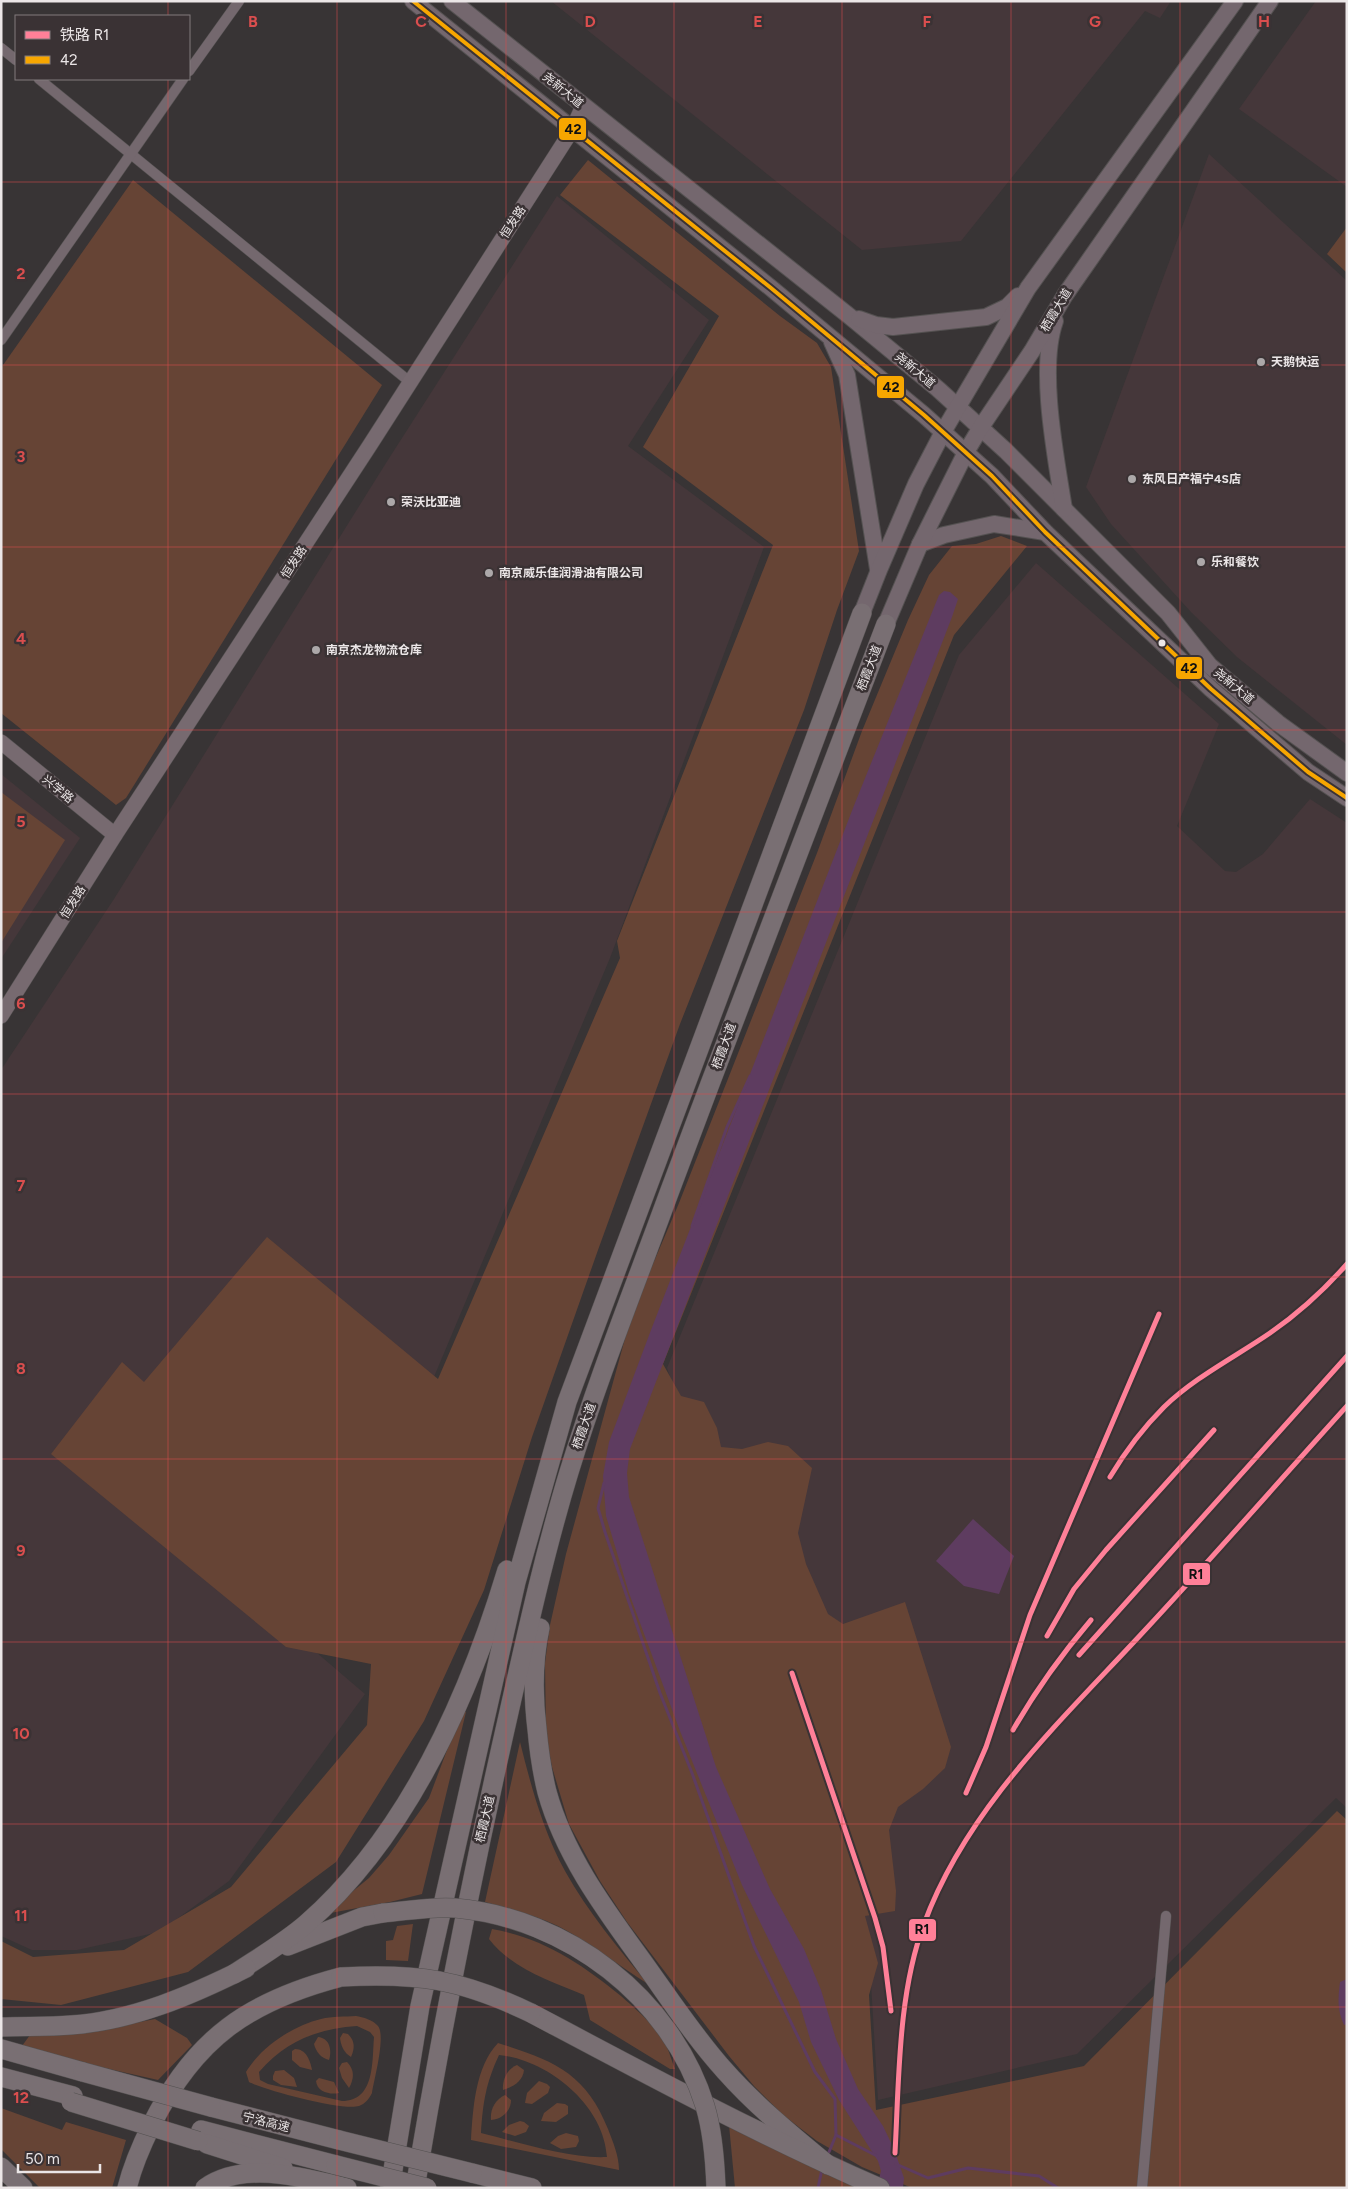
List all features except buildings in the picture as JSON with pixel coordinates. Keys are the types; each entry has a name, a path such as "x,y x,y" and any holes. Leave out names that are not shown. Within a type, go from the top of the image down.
{"highway":[{"name":"栖霞大道","path":"390,2188 420,2006 516,1582 567,1402 862,613"},
{"name":"栖霞大道","path":"415,2188 456,1959 480,1838 569,1470 617,1333 729,1031 886,624"},
{"path":"617,1333 537,1639 534,1708 540,1761 548,1793 562,1832 587,1881 677,2009 725,2071 756,2103 828,2165"},
{"path":"234,1974 306,1924 352,1878 381,1842 409,1799 456,1705 494,1612 535,1483 567,1402"},
{"path":"1,2027 72,2025 119,2017 163,2005 234,1974 292,1944 362,1917 383,1913 453,1908 480,1911 522,1921 566,1942 615,1973 631,1987 656,2016 682,2055 705,2104 711,2129 716,2188"},
{"path":"423,2188 438,2111 456,1959"},
{"path":"127,2188 133,2163 162,2105 180,2075 205,2047 228,2028 267,2002 284,1994 341,1977 386,1974 446,1981 478,1990 531,2013 718,2111 828,2165 880,2188"},
{"path":"381,2188 392,2109 420,2006"},
{"name":"宁洛高速","path":"1,2049 211,2108 532,2188"},
{"name":"宁洛高速","path":"1,2077 200,2136 336,2165 427,2188"},
{"path":"200,2136 333,2184"},
{"path":"1,2167 23,2188"},
{"path":"205,2188 246,2173 270,2173 333,2184"}],"main road":[{"name":"尧新大道","path":"413,1 771,288 943,432 966,452 1045,532 1211,689 1308,772 1347,798"},
{"name":"尧新大道","path":"452,1 848,315 958,407 981,427 1168,613 1210,666 1278,723 1347,773"},
{"name":"栖霞大道","path":"862,613 878,570 916,484 943,432 1028,288 1235,1"},
{"name":"栖霞大道","path":"886,624 920,544 966,452 981,427 1032,351 1065,294 1270,1"},
{"path":"848,315 876,325 893,327 986,317 1006,307 1028,288"},
{"path":"1064,509 1053,441 1048,367 1051,334 1065,294"},
{"path":"830,338 847,375 878,570"},
{"path":"920,544 944,535 994,524 1045,532"}],"street":[{"path":"190,70 239,1"},
{"path":"1,48 15,59"},
{"path":"40,80 410,382"},
{"path":"1,340 182,80"},
{"name":"恒发路","path":"1,1016 115,835 572,130 583,106"},
{"name":"兴学路","path":"1,742 115,835"},
{"path":"1142,2188 1166,1916"}],"shaded area":[{"path":"551,1 1171,1 1160,18 1145,11 961,241 862,250"},
{"path":"1316,1 1347,1 1347,187 1239,109"},
{"path":"1209,154 1347,281 1347,745 1237,657 1191,612 1111,524 1086,487"},
{"path":"588,160 780,316 817,343 831,367 859,551 837,610 804,710 680,1024 598,1250 532,1437 484,1590 424,1721 336,1862 188,1972 61,2005 1,1999 1,1941 33,1957 124,1950 231,1887 367,1725 371,1664 286,1647 51,1454 122,1362 144,1382 267,1237 438,1379 620,958 617,941 773,545 643,447 719,316 560,195"},
{"path":"133,180 382,385 126,798 116,805 1,713 1,368"},
{"path":"557,196 709,320 628,446 764,547 610,958 344,1591 303,1641 365,1694 229,1881 159,1932 77,1950 32,1950 1,1936 1,1070 114,899 386,463"},
{"path":"1347,227 1347,273 1327,254"},
{"path":"1001,536 1027,546 954,635 663,1364 681,1396 704,1402 717,1428 721,1447 742,1449 768,1442 788,1446 812,1468 798,1533 806,1564 828,1614 843,1624 905,1602 951,1747 945,1768 923,1789 898,1807 889,1830 896,1891 895,1911 865,1916 878,1963 869,1995 876,2110 1084,2066 1337,1811 1347,1820 1347,2188 912,2188 862,2167 817,2141 783,2115 754,2086 729,2056 627,1922 600,1881 569,1824 552,1767 546,1736 545,1663 550,1625 566,1554 632,1313 679,1203 817,853 862,731 908,620 929,575 952,546 976,544"},
{"path":"1036,563 1219,724 1177,826 1225,871 1236,872 1263,854 1310,799 1347,823 1347,1808 1336,1798 1077,2054 878,2100 870,1966 667,1368 959,655"},
{"path":"944,591 950,592 958,599 952,617 630,1449 627,1473 629,1497 716,1767 770,1889 804,1949 821,1990 836,2039 858,2089 883,2126 894,2149 904,2178 903,2188 866,2188 878,2183 881,2171 878,2161 839,2100 811,2042 799,2002 742,1885 680,1731 629,1593 606,1516 603,1476 609,1442 651,1330 855,803 939,595"},
{"path":"1,774 80,838 1,959"},
{"path":"1,792 65,840 1,943"},
{"path":"973,1519 1014,1556 999,1594 964,1586 936,1561"},
{"path":"466,1712 422,1894 325,1914 369,1878 389,1855 429,1798 461,1713"},
{"path":"520,1742 533,1792 557,1856 593,1915 648,1984 570,1932 531,1915 485,1902"},
{"path":"413,1924 408,1961 386,1960 386,1941 393,1940 397,1926"},
{"path":"492,1929 511,1933 545,1946 592,1973 621,1996 653,2026 667,2047 675,2069 670,2069 590,2020 584,1995 545,1979 520,1966 498,1949 489,1939"},
{"path":"1347,1979 1347,2024 1344,2025 1339,2009 1339,1993 1340,1982"},
{"path":"356,2016 371,2020 376,2024 380,2031 381,2039 372,2093 363,2104 350,2107 321,2103 249,2082 246,2072 252,2063 269,2046 288,2032 321,2019","holes":["357,2026 370,2032 374,2037 370,2078 361,2095 353,2099 342,2101 268,2084 260,2080 259,2072 269,2061 303,2038 329,2030"]},
{"path":"155,2019 187,2038 192,2045 158,2080 47,2055 22,2046 30,2035 83,2033"},
{"path":"343,2033 348,2034 353,2042 354,2048 351,2057 341,2044 340,2038"},
{"path":"318,2037 328,2042 329,2060 321,2056 316,2050 314,2044"},
{"path":"498,2043 518,2049 551,2063 565,2071 578,2082 589,2094 608,2129 618,2160 619,2170 471,2140 477,2089 484,2064","holes":["499,2055 518,2059 554,2076 570,2088 584,2103 596,2120 604,2138 607,2157 560,2153 481,2133 486,2093"]},
{"path":"295,2049 305,2053 312,2070 300,2067 292,2060 292,2051"},
{"path":"347,2062 353,2075 349,2088 342,2078 339,2068 342,2063"},
{"path":"517,2065 524,2070 522,2077 514,2085 503,2090 503,2082 506,2075 510,2069"},
{"path":"284,2070 294,2078 297,2087 281,2085 273,2080 275,2071"},
{"path":"319,2078 334,2082 339,2093 332,2094 321,2090 316,2081"},
{"path":"539,2081 550,2087 548,2093 532,2104 525,2103 527,2093"},
{"path":"505,2095 511,2100 508,2111 502,2116 491,2120 491,2112 494,2105 498,2099"},
{"path":"557,2103 568,2106 568,2114 556,2122 541,2121 544,2113"},
{"path":"1,2108 62,2130 66,2122 126,2140 112,2188 40,2188 1,2149"},
{"path":"520,2121 529,2126 526,2132 515,2136 502,2132 509,2125"},
{"path":"729,2125 860,2188 735,2188"},
{"path":"566,2133 578,2136 579,2141 576,2147 561,2149 550,2143 558,2136"}],"waterway":[{"path":"692,1226 727,1127 750,1076"},
{"path":"604,1483 598,1508 605,1532 660,1693 692,1773 754,1946 815,2072 835,2099 836,2135 829,2152"},
{"path":"836,2135 877,2156"},
{"path":"896,2164 928,2178 968,2168 1039,2176 1058,2188"},
{"path":"818,2188 822,2169"}],"rail line":[{"name":"R1","path":"1110,1477 1128,1449 1156,1415 1176,1396 1291,1317 1320,1292 1347,1264"},
{"name":"R1","path":"966,1793 986,1747 1030,1615 1159,1314"},
{"name":"R1","path":"1079,1655 1347,1356"},
{"name":"R1","path":"895,2153 901,2037 904,2008 915,1951 942,1881 965,1841 991,1803 1020,1766 1347,1406"},
{"name":"R1","path":"1047,1636 1074,1589 1106,1550 1214,1430"},
{"name":"R1","path":"1013,1730 1049,1673 1091,1620"},
{"name":"R1","path":"792,1673 875,1918 883,1947 891,2011"}],"transit line":[{"name":"42","path":"413,1 771,288 924,415 992,476 1045,532 1211,689 1308,772 1347,798"}],"place":[{"name":"天鹅快运","path":"1261,362"},
{"name":"东风日产福宁4S店","path":"1132,479"},
{"name":"荣沃比亚迪","path":"391,502"},
{"name":"乐和餐饮","path":"1201,562"},
{"name":"南京威乐佳润滑油有限公司","path":"489,573"},
{"name":"南京杰龙物流仓库","path":"316,650"}]}
